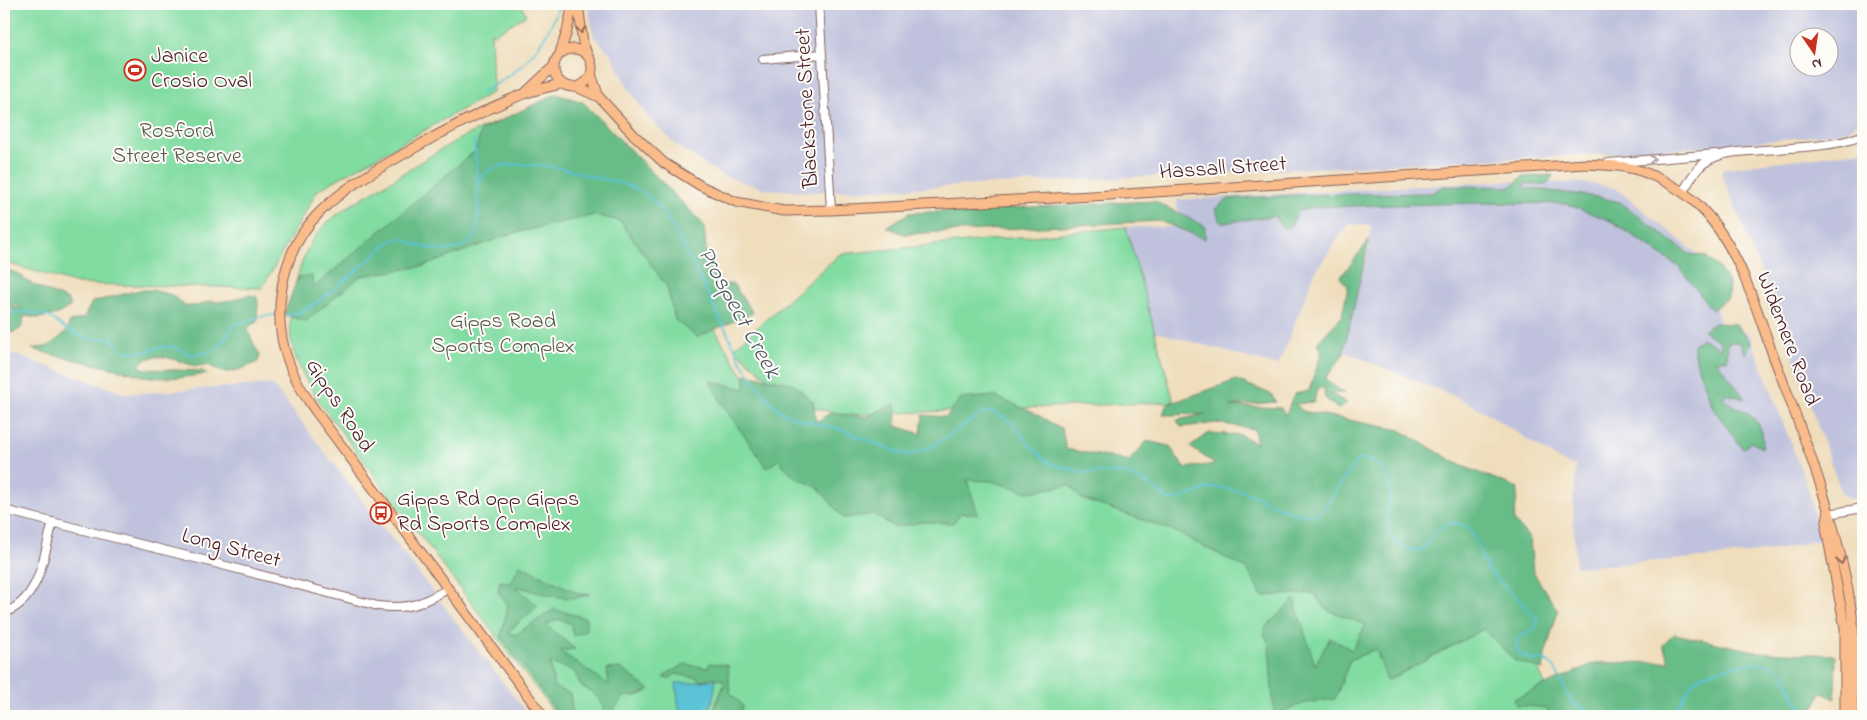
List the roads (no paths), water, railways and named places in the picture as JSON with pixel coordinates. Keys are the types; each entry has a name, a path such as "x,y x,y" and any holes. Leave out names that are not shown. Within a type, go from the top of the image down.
{"main road":[{"path":"573,4 567,32 553,67 554,74 561,84 576,87 586,82 591,74 591,61 582,43 578,4"},
{"path":"560,53 574,48 587,55"},
{"name":"Gipps Road","path":"523,94 553,67"},
{"name":"Hassall Street","path":"591,74 599,97 664,164 701,186 736,202 784,211 1110,195 1586,164 1626,167 1655,178 1683,192"},
{"name":"Gipps Road","path":"543,716 306,398 290,366 281,328 280,304 286,269 296,243 308,226 330,202 354,184 454,126 523,94 561,84"},
{"name":"Hassall Street","path":"576,87 599,97"},
{"name":"Widemere Road","path":"1683,192 1714,223 1725,239 1743,276 1813,462 1826,503 1828,514 1826,528 1845,628 1849,712"}],"street":[{"name":"Blackstone Street","path":"819,4 831,210"},
{"path":"763,59 822,54"},
{"path":"1586,164 1808,146 1844,141 1863,135"},
{"path":"1683,192 1695,172 1708,160 1726,154"},
{"path":"1828,514 1863,508"},
{"name":"Long Street","path":"4,510 378,606 397,608 423,603 448,589"},
{"path":"4,613 22,602 34,588 52,522"}],"water":[{"path":"716,679 713,699 706,716 680,716 676,683"}],"waterway":[{"path":"481,93 524,63 545,36 557,13 559,4"},
{"path":"474,140 478,185"},
{"name":"Prospect Creek","path":"282,315 293,314 322,299 389,242 394,240 399,239 440,250 459,248 465,245 473,238 477,229 478,197 482,177 497,167 506,165 548,166 613,181 644,193 663,212 677,234 742,363 766,397 783,413 800,420 837,428 907,455 936,444 982,413 993,412 1014,425 1029,444 1049,463 1084,473 1126,473 1149,484 1168,500 1179,499 1213,487 1244,492 1287,510 1305,515 1318,514 1325,507 1355,463 1360,459 1367,459 1379,467 1388,480 1390,491 1389,529 1398,543 1410,549 1423,549 1438,530 1454,523 1466,527 1472,532 1482,559 1489,571 1538,620 1536,627 1517,639 1516,643 1520,654 1531,660 1541,659 1554,667 1571,702 1599,715 1674,711 1696,679 1702,675 1724,668 1761,664 1771,665 1781,671 1796,701 1809,716"},
{"name":"Prospect Creek","path":"4,313 29,312 48,316 70,332 90,339 110,338 125,351 145,352 156,348 173,346 195,355 213,351 222,343 234,325 263,316 278,315"}],"place":[{"name":"Janice Crosio Oval","path":"135,70"},
{"name":"Gipps Rd opp Gipps Rd Sports Complex","path":"381,513"}],"park label":[{"name":"Rosford Street Reserve","path":"177,144"},
{"name":"Gipps Road Sports Complex","path":"503,335"}]}
